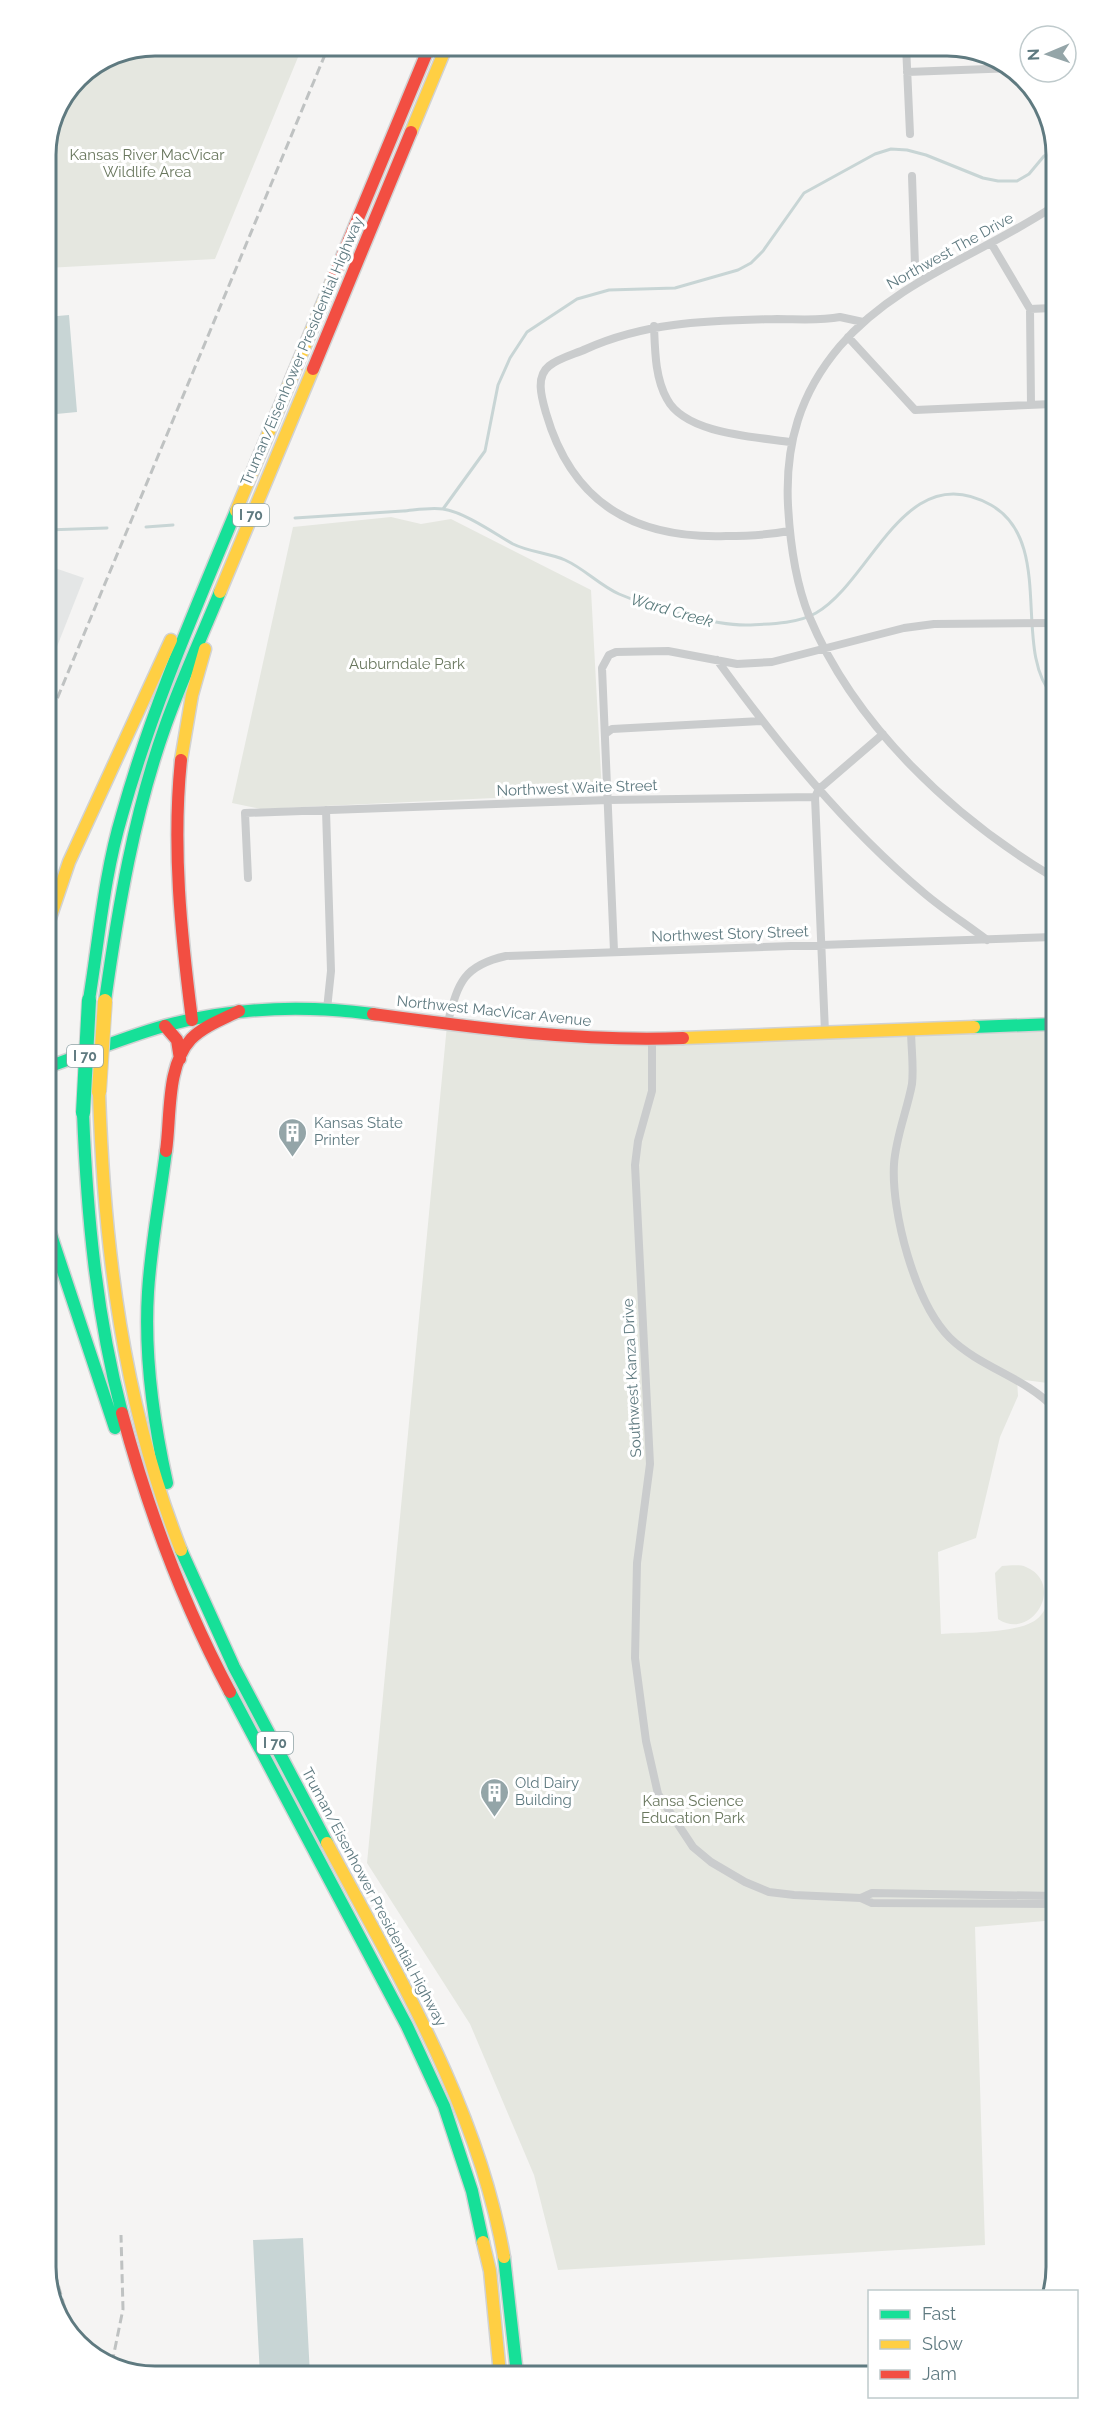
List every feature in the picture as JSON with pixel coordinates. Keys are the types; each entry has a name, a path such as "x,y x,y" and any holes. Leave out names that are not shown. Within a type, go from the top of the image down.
{"main road":[{"name":"Truman/Eisenhower Presidential Highway","path":"425,56 161,692 136,763 109,871 89,1000 83,1113 84,1162 97,1298 123,1422 151,1514 176,1581 209,1653 407,2026 444,2106 472,2192 490,2271 500,2366"},
{"name":"Truman/Eisenhower Presidential Highway","path":"442,56 177,694 152,766 124,873 105,1001 99,1092 105,1229 121,1343 151,1463 193,1579 240,1678 408,1994 460,2104 483,2168 502,2248 512,2319 515,2366"},
{"path":"56,900 69,862 195,587 230,525"},
{"path":"192,1020 175,862 177,786 191,699 228,571"},
{"name":"Northwest MacVicar Avenue","path":"56,1064 165,1026 239,1011 279,1008 327,1010 530,1035 652,1039 1046,1024"},
{"path":"180,1059 196,1034 239,1011"},
{"path":"165,1026 177,1040 180,1059 151,1262 148,1349 156,1434 193,1579"},
{"path":"56,1250 124,1455 151,1514"}],"street":[{"path":"907,56 910,134"},
{"path":"908,72 996,69"},
{"path":"912,176 915,265 920,280"},
{"name":"Northwest The Drive","path":"1046,211 920,280 863,322 848,337 810,386 791,442 788,479 789,531 802,595 825,647 883,734 956,806 1024,860 1046,873"},
{"path":"991,243 1029,309 1031,405"},
{"path":"1029,309 1046,308"},
{"path":"789,531 755,536 690,536 645,526 613,512 591,495 566,463 551,429 541,382 549,366 609,339 654,326 696,321 840,317 863,322"},
{"path":"654,326 662,388 667,401 683,417 699,425 791,442"},
{"path":"848,337 912,409 1046,404"},
{"path":"614,951 602,668 606,657 616,652 657,651 737,664 772,662 904,628 934,624 1046,623"},
{"path":"717,660 817,793 924,894 987,940"},
{"path":"605,734 612,729 761,721"},
{"path":"817,793 883,734"},
{"path":"817,793 825,1032"},
{"name":"Northwest Waite Street","path":"248,878 245,813 817,793"},
{"path":"327,810 331,971 327,1010"},
{"name":"Northwest Story Street","path":"447,1025 460,981 479,964 506,956 1046,937"},
{"path":"910,1029 912,1082 899,1130 894,1164 896,1200 920,1287 929,1308 949,1336 981,1362 1035,1392 1046,1401"},
{"name":"Southwest Kanza Drive","path":"652,1039 652,1091 638,1141 635,1165 650,1464 640,1528 634,1596 639,1695 658,1794 693,1847 711,1862 745,1882 769,1892 861,1898 872,1903 1046,1904"},
{"name":"Southwest Kanza Drive","path":"861,1898 872,1893 1046,1896"}],"shaded area":[{"path":"69,315 77,412 56,414 56,316"},
{"path":"56,568 84,578 56,649"},
{"path":"303,2238 309,2366 259,2366 253,2240"}],"green space":[{"name":"Kansas River MacVicar Wildlife Area","path":"298,56 215,259 56,267 57,135 72,100 100,72 135,57"},
{"name":"Auburndale Park","path":"391,517 421,524 451,519 591,590 602,793 261,809 232,803 293,527"},
{"name":"Kansa Science Education Park","path":"447,1025 652,1039 1046,1025 1046,1383 1017,1379 1018,1396 1000,1437 976,1538 938,1552 941,1634 994,1631 1022,1626 1041,1615 1046,1608 1046,1921 975,1927 985,2245 558,2270 534,2175 470,2024 367,1863"},
{"path":"1002,1566 1026,1567 1038,1575 1043,1586 1044,1597 1040,1608 1022,1623 1011,1624 998,1619 995,1573"}],"waterway":[{"path":"443,509 485,451 498,385 510,358 527,332 577,299 609,290 675,288 738,270 751,263 763,251 804,193 875,154 891,149 926,155 983,178 998,181 1017,181 1029,174 1046,155"},
{"name":"Ward Creek","path":"295,518 428,508 451,511 469,518 519,547 565,560 612,590 632,599 701,619 748,625 792,621 816,613 836,597 892,529 913,509 935,497 961,494 991,505 1011,522 1022,544 1028,570 1035,652 1041,676 1046,684"},
{"name":"Ward Creek","path":"146,527 173,525"},
{"name":"Ward Creek","path":"56,530 107,528"}],"railway":[{"path":"56,701 324,56"},
{"path":"113,2357 123,2309 121,2235"},
{"path":"56,2277 65,2308"}],"traffic: fast":[{"path":"89,1000 111,861 134,776 174,662 236,511"},
{"path":"105,1001 128,861 145,792 172,707 220,592"},
{"path":"83,1113 89,1000"},
{"path":"56,1064 149,1030 216,1015 242,1011 294,1009 373,1014"},
{"path":"974,1027 1046,1024"},
{"path":"83,1113 94,1264 106,1339 122,1413"},
{"path":"166,1151 151,1256 147,1340 151,1388 167,1483"},
{"path":"56,1250 115,1428"},
{"path":"181,1550 234,1667 327,1843"},
{"path":"230,1692 407,2026 444,2106 472,2191 483,2242"},
{"path":"504,2257 516,2366"}],"traffic: slow":[{"path":"411,132 442,56"},
{"path":"236,511 332,281"},
{"path":"220,592 313,369"},
{"path":"56,900 69,862 171,640"},
{"path":"181,760 192,695 205,649"},
{"path":"99,1092 105,1001"},
{"path":"683,1038 974,1027"},
{"path":"99,1092 106,1209 120,1324 144,1438 181,1550"},
{"path":"327,1843 407,1993 455,2095 492,2202 504,2257"},
{"path":"483,2242 490,2271 499,2366"}],"traffic: jam":[{"path":"332,281 425,56"},
{"path":"313,369 411,132"},
{"path":"181,760 177,825 179,890 192,1020"},
{"path":"166,1151 173,1077 183,1050 202,1030 239,1011"},
{"path":"373,1014 566,1036 683,1038"},
{"path":"165,1026 177,1040 180,1059"},
{"path":"122,1413 143,1485 168,1556 197,1625 230,1692"}],"place":[{"name":"Kansas State Printer","path":"293,1158"},
{"name":"Old Dairy Building","path":"494,1818"}]}
